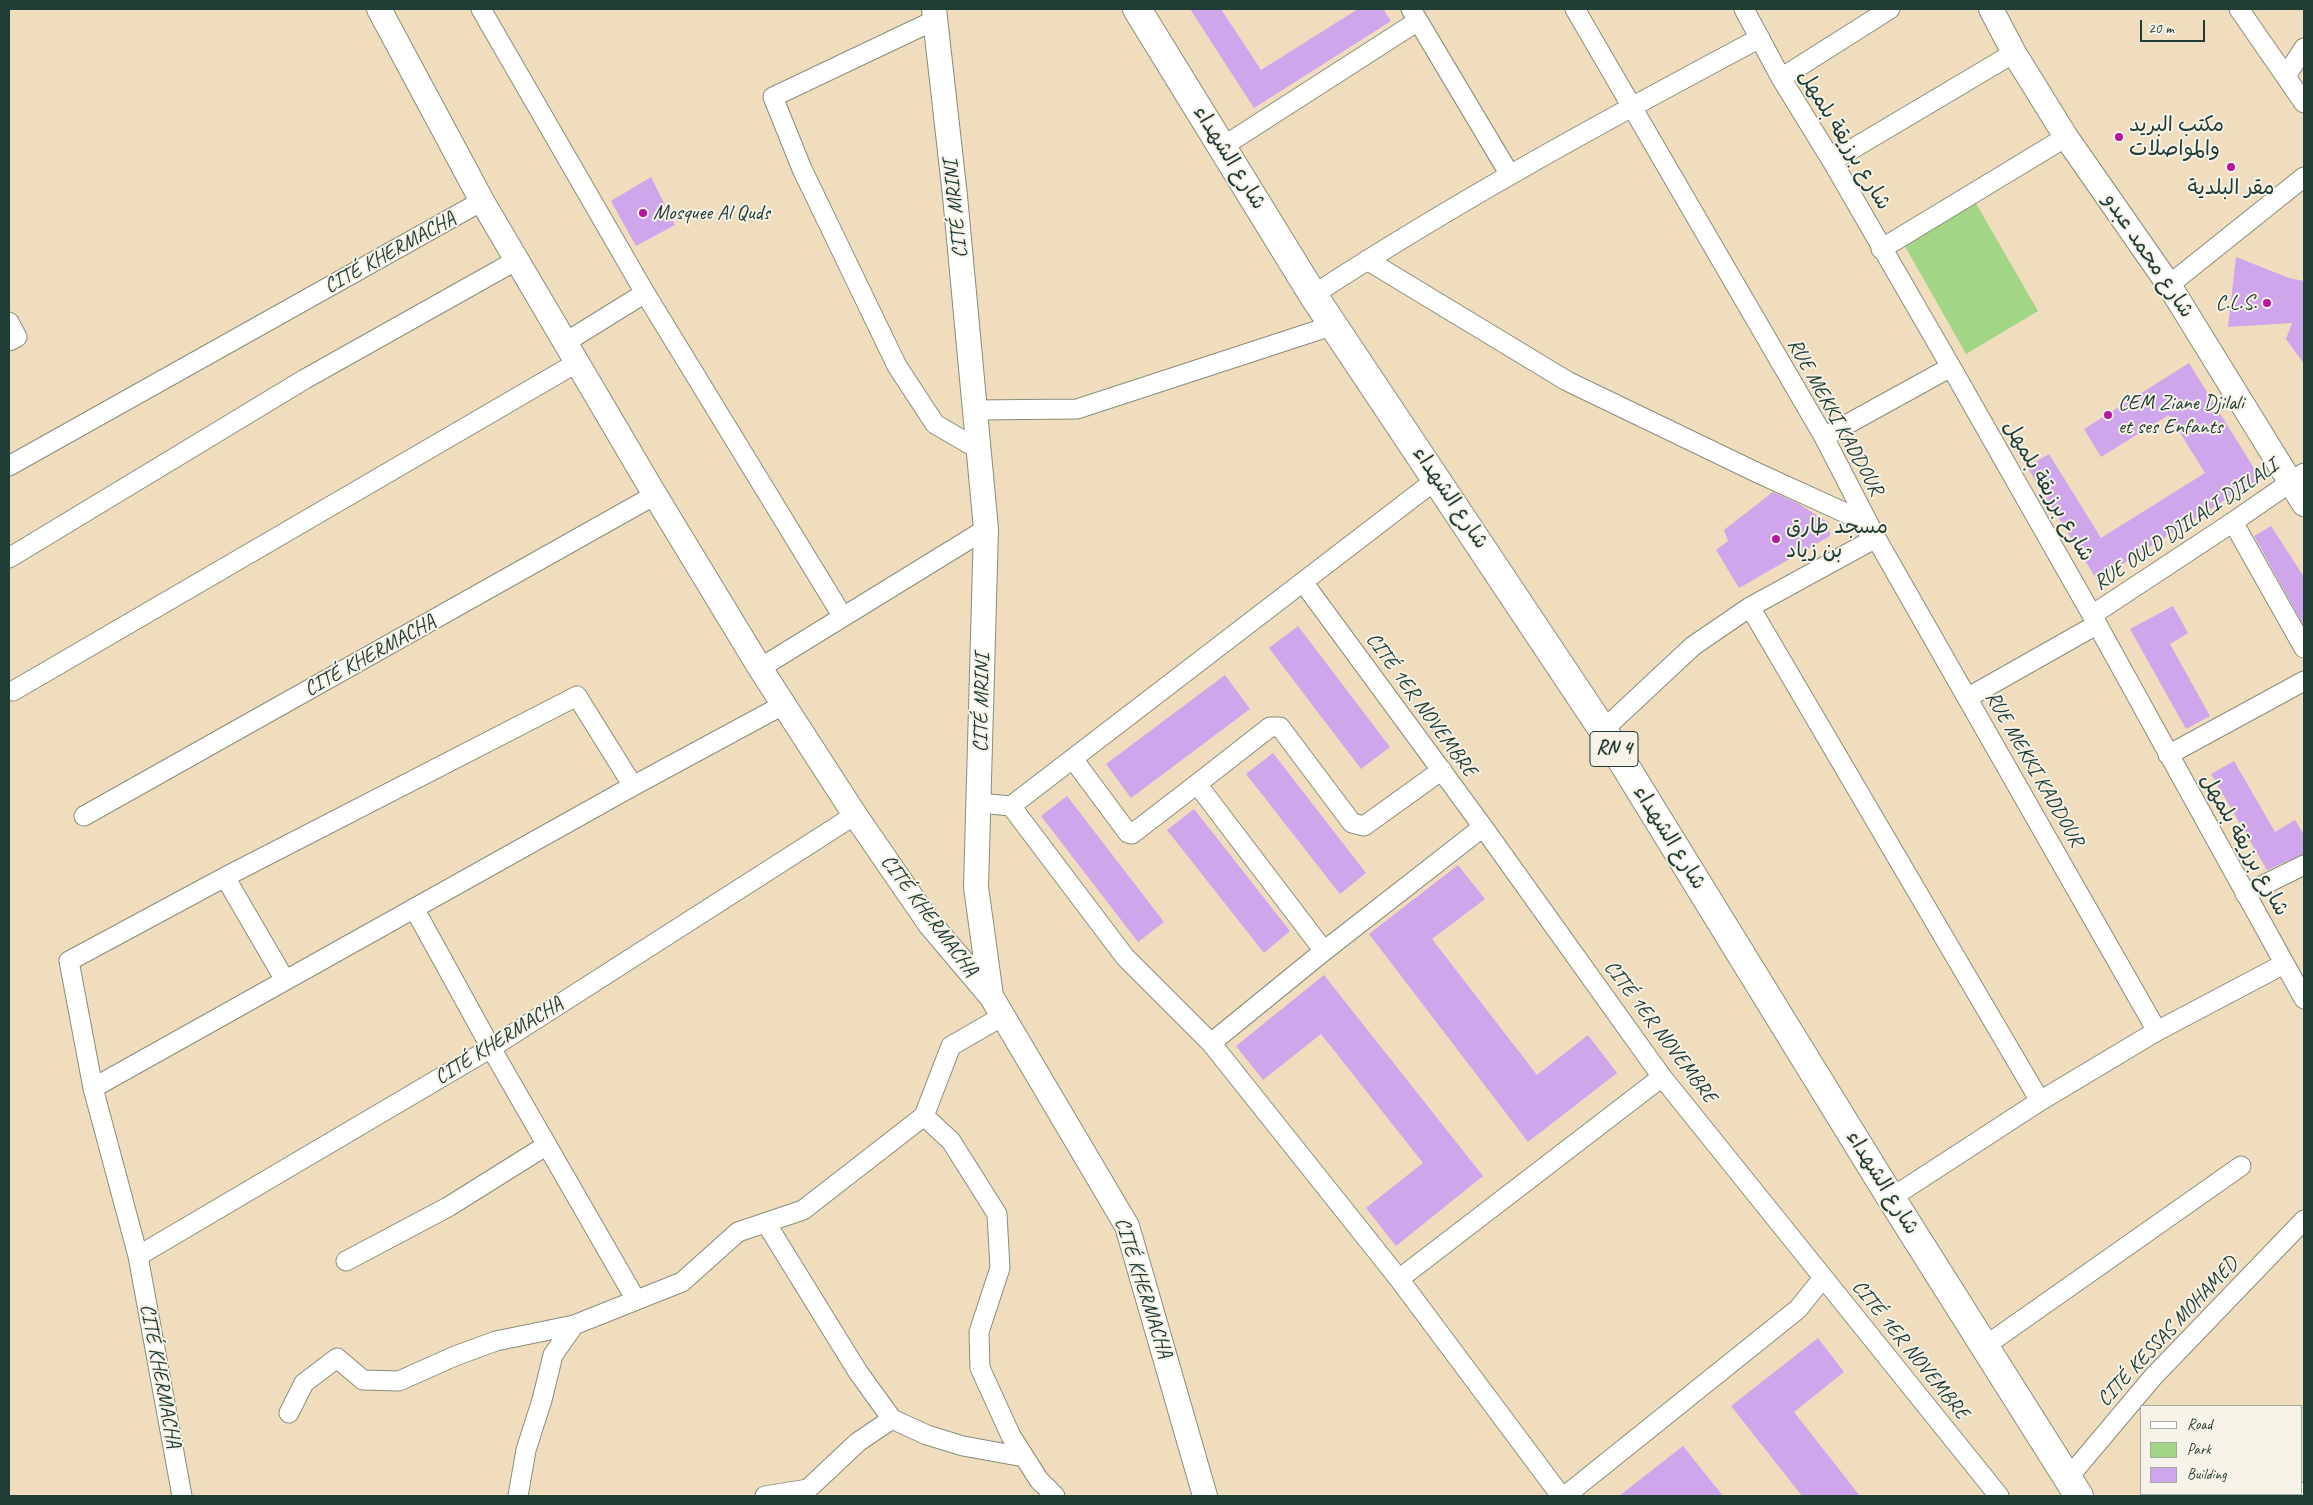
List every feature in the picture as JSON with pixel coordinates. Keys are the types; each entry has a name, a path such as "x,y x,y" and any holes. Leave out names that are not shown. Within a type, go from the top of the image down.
{"main road":[{"name":"شارع الشهداء","path":"1137,9 1314,295 1603,730 1890,1198 2074,1487"}],"street":[{"name":"CITÉ KHERMACHA","path":"379,9 482,201 655,495 760,668 855,815 930,924 997,1006 1127,1226 1205,1496"},
{"path":"481,9 644,293 843,616"},
{"name":"RUE MEKKI KADDOUR","path":"1575,9 1824,437 1876,538 2157,1031"},
{"name":"شارع برزيقة بلمهل","path":"1744,9 1781,78 1832,161 1881,249 1951,367 2304,999"},
{"path":"1781,78 1890,9"},
{"name":"شارع محمد عبدو","path":"1992,9 2014,53 2066,136 2169,285 2297,478 2304,504"},
{"path":"2239,9 2304,103"},
{"path":"935,14 773,97 802,170 897,366 935,424 978,449"},
{"name":"CITÉ MRINI","path":"935,14 955,196 986,528 976,887 997,1006"},
{"path":"1222,147 1414,15 1510,175"},
{"path":"1314,295 1366,260 1510,175 1760,38"},
{"path":"2286,76 2304,48"},
{"path":"1832,161 2014,53"},
{"path":"1881,249 2066,136"},
{"path":"2169,285 2304,177"},
{"name":"CITÉ KHERMACHA","path":"9,466 482,201"},
{"path":"9,558 305,379 517,260"},
{"path":"1366,260 1567,381 1850,515 1876,538 1750,607 1693,646 1603,730"},
{"path":"13,692 572,352 644,293"},
{"path":"9,322 17,337 9,341"},
{"path":"975,410 1077,409 1334,325"},
{"path":"1824,437 1951,367"},
{"name":"RUE OULD DJILALI DJILALI","path":"1967,698 2094,620 2297,478"},
{"path":"979,803 1011,806 1437,479"},
{"name":"CITÉ KHERMACHA","path":"84,816 655,495"},
{"path":"2233,522 2304,648"},
{"path":"760,668 986,528"},
{"name":"CITÉ 1ER NOVEMBRE","path":"1302,582 1442,770 1662,1077 1999,1496"},
{"path":"1750,607 2040,1100"},
{"path":"2168,756 2304,681"},
{"name":"CITÉ KHERMACHA","path":"182,1496 138,1256 93,1088 69,961 225,877 577,696 633,786"},
{"path":"93,1088 633,786 783,705"},
{"path":"1073,758 1128,833 1132,834 1270,727 1280,727 1352,823 1358,826 1364,826 1442,770"},
{"path":"1197,784 1324,951"},
{"path":"1011,806 1125,957 1211,1043 1399,1279 1561,1496"},
{"name":"CITÉ KHERMACHA","path":"138,1256 491,1048 855,815"},
{"path":"1211,1043 1324,951 1483,827"},
{"path":"2245,894 2304,865"},
{"path":"225,877 285,980"},
{"path":"414,908 491,1048 636,1300"},
{"path":"1890,1198 2040,1100 2157,1031 2284,964"},
{"path":"289,1413 304,1384 337,1358 363,1380 399,1382 455,1356 496,1341 574,1325 682,1282 738,1232 803,1210 924,1116 951,1046 997,1006"},
{"path":"1399,1279 1662,1077"},
{"path":"924,1116 951,1141 997,1214 1000,1268 979,1332 980,1368 1011,1436 1039,1480 1055,1496"},
{"path":"346,1261 448,1207 547,1145"},
{"path":"1985,1346 2241,1166"},
{"name":"CITÉ KESSAS MOHAMED","path":"2074,1487 2153,1377 2304,1220"},
{"path":"766,1223 858,1372 892,1419 927,1435 963,1446 1024,1457"},
{"path":"1565,1496 1798,1309 1823,1278"},
{"path":"518,1496 526,1450 542,1400 553,1355 574,1325"},
{"path":"765,1496 808,1489 858,1442 892,1419"}],"green space":[{"path":"1974,200 2038,311 1966,354 1902,241"}],"building":[{"path":"1190,9 1221,9 1261,70 1358,9 1383,9 1391,21 1254,108"},
{"name":"Mosquee Al Quds","path":"651,177 675,225 636,246 611,201"},
{"name":"C.L.S.","path":"2236,257 2289,278 2304,281 2304,364 2286,339 2292,323 2228,327"},
{"path":"2189,363 2260,478 2097,580 2027,467 2049,454 2101,538 2205,473 2169,415 2101,457 2084,429"},
{"name":"مسجد طارق بن زياد","path":"1773,492 1799,504 1829,523 1830,536 1739,588 1716,550 1728,541 1724,530"},
{"path":"2271,526 2304,577 2304,626 2254,536"},
{"path":"2173,606 2188,633 2170,644 2210,716 2186,729 2130,629"},
{"path":"1298,626 1390,747 1361,769 1269,648"},
{"path":"1225,675 1250,709 1131,798 1106,764"},
{"path":"1273,753 1366,873 1340,894 1246,774"},
{"path":"2234,761 2275,832 2295,820 2304,835 2304,854 2267,870 2211,774"},
{"path":"1067,796 1164,922 1138,942 1041,816"},
{"path":"1194,809 1290,931 1264,953 1167,830"},
{"path":"1458,865 1485,899 1432,939 1537,1075 1588,1035 1617,1073 1528,1142 1369,934"},
{"path":"1324,975 1483,1176 1396,1246 1366,1208 1423,1163 1321,1034 1263,1080 1236,1046"},
{"path":"1818,1338 1844,1372 1794,1412 1860,1496 1802,1496 1731,1406"},
{"path":"1683,1446 1723,1496 1619,1496"}],"place":[{"name":"مكتب البريد والمواصلات","path":"2119,137"},
{"name":"مقر البلدية","path":"2231,167"},
{"name":"Mosquee Al Quds","path":"643,213"},
{"name":"C.L.S.","path":"2267,303"},
{"name":"CEM Ziane Djilali et ses Enfants","path":"2108,415"},
{"name":"مسجد طارق بن زياد","path":"1776,539"}]}
